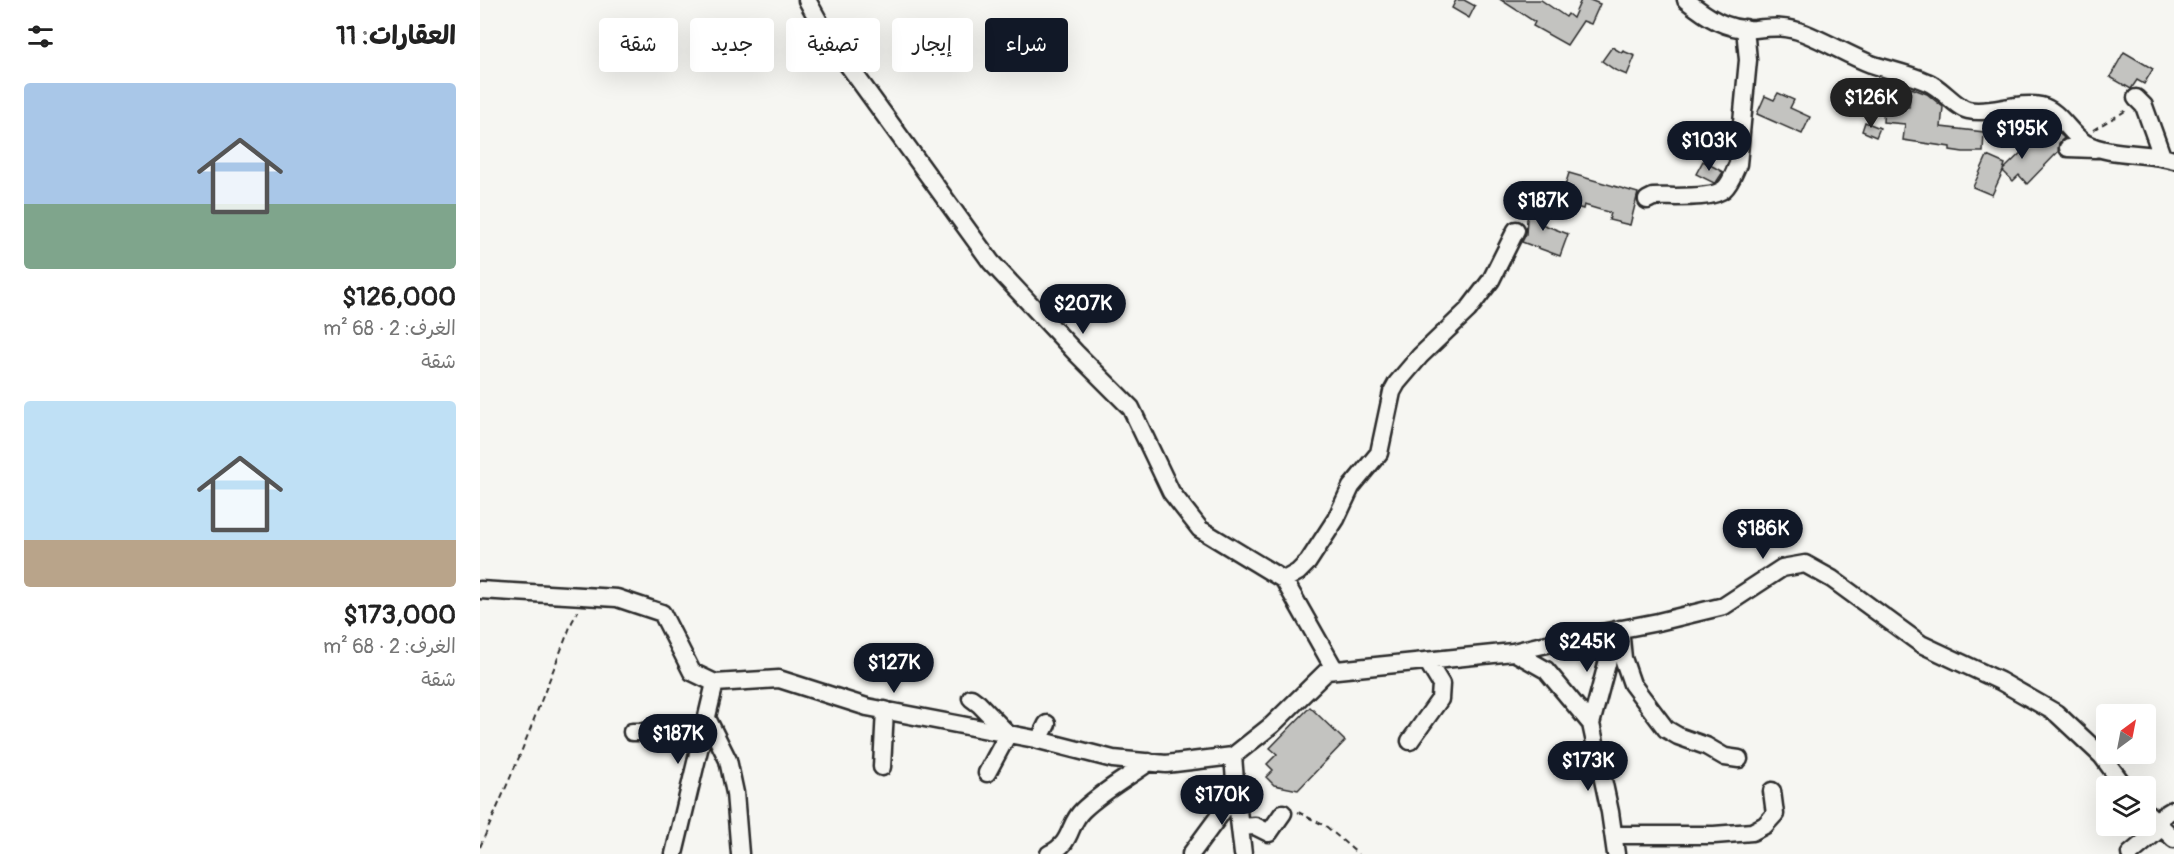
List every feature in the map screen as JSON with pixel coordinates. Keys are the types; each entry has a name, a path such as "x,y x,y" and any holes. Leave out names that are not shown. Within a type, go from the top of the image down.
{"street":[{"path":"807,0 827,36 991,262 1131,408 1171,492 1200,529 1284,580 1335,670"},
{"path":"1686,0 1704,15 1723,25 1753,29 1776,26 1803,32 1868,63 1928,82 1966,110 2038,105 2050,108 2074,143 2102,150 2168,158"},
{"path":"1647,200 1653,197 1713,195 1725,189 1731,179 1738,164 1747,72 1745,28"},
{"path":"2136,97 2144,106 2168,158"},
{"path":"1284,580 1298,572 1308,562 1336,519 1351,487 1379,453 1392,392 1397,383 1420,356 1468,310 1491,280 1516,230"},
{"path":"480,590 617,598 662,613 692,672 715,683 779,680 867,707 1039,740 1113,759 1166,764 1233,756 1272,725 1327,671 1514,652 1618,630 1724,606 1782,568 1805,564 1832,579 1921,644 2000,681 2056,713 2102,756 2117,776"},
{"path":"1616,854 1591,724 1618,630"},
{"path":"1618,630 1623,658 1632,684 1666,729 1725,757 1739,759"},
{"path":"1514,652 1546,670 1591,724"},
{"path":"1410,741 1440,699 1442,684 1427,661"},
{"path":"675,854 715,683"},
{"path":"971,698 980,704 1008,734"},
{"path":"882,767 885,710"},
{"path":"1039,740 1047,724"},
{"path":"632,732 705,725"},
{"path":"705,725 728,760 735,793 740,854"},
{"path":"987,773 1008,734"},
{"path":"1233,756 1243,854"},
{"path":"1049,854 1064,845 1080,813 1149,762"},
{"path":"1614,835 1714,835 1752,832 1765,825 1775,814 1772,791"},
{"path":"1191,854 1236,794"},
{"path":"2130,854 2174,810 2174,801"},
{"path":"1240,827 1256,826 1269,833 1283,813"}],"path":[{"path":"2074,143 2136,97"},
{"path":"480,847 520,755 572,622 588,596"},
{"path":"1283,813 1295,811 1327,827 1358,854"}],"building":[{"path":"1456,0 1464,0 1475,6 1469,18 1452,8"},
{"path":"1501,0 1541,0 1566,17 1568,14 1573,18 1581,0 1590,0 1600,4 1591,24 1583,21 1567,45 1533,26 1535,22"},
{"path":"1612,47 1622,53 1623,51 1635,56 1627,75 1602,61"},
{"path":"2124,52 2153,69 2144,84 2137,80 2131,89 2110,77"},
{"path":"1911,88 1927,94 1943,107 1941,127 1984,132 1983,152 1963,152 1950,150 1950,147 1903,140 1905,124 1883,122 1884,105 1909,107"},
{"path":"1778,93 1794,100 1790,108 1810,117 1802,134 1757,114 1765,96 1774,100"},
{"path":"2045,119 2064,138 2059,143 2058,152 2027,184 2019,175 2013,181 2003,171 1992,195 1973,187 1987,156 2005,164 2003,170 2033,141 2028,136"},
{"path":"1865,122 1880,128 1876,137 1862,131"},
{"path":"1703,161 1723,172 1714,183 1696,174"},
{"path":"1569,173 1638,193 1630,225 1609,220 1611,213 1584,205 1583,209 1560,202"},
{"path":"1538,198 1548,202 1539,223 1568,234 1560,256 1522,242 1526,234 1527,219"},
{"path":"1310,707 1345,741 1298,790 1274,785 1266,777 1273,770 1267,764 1277,754 1270,748"}]}
